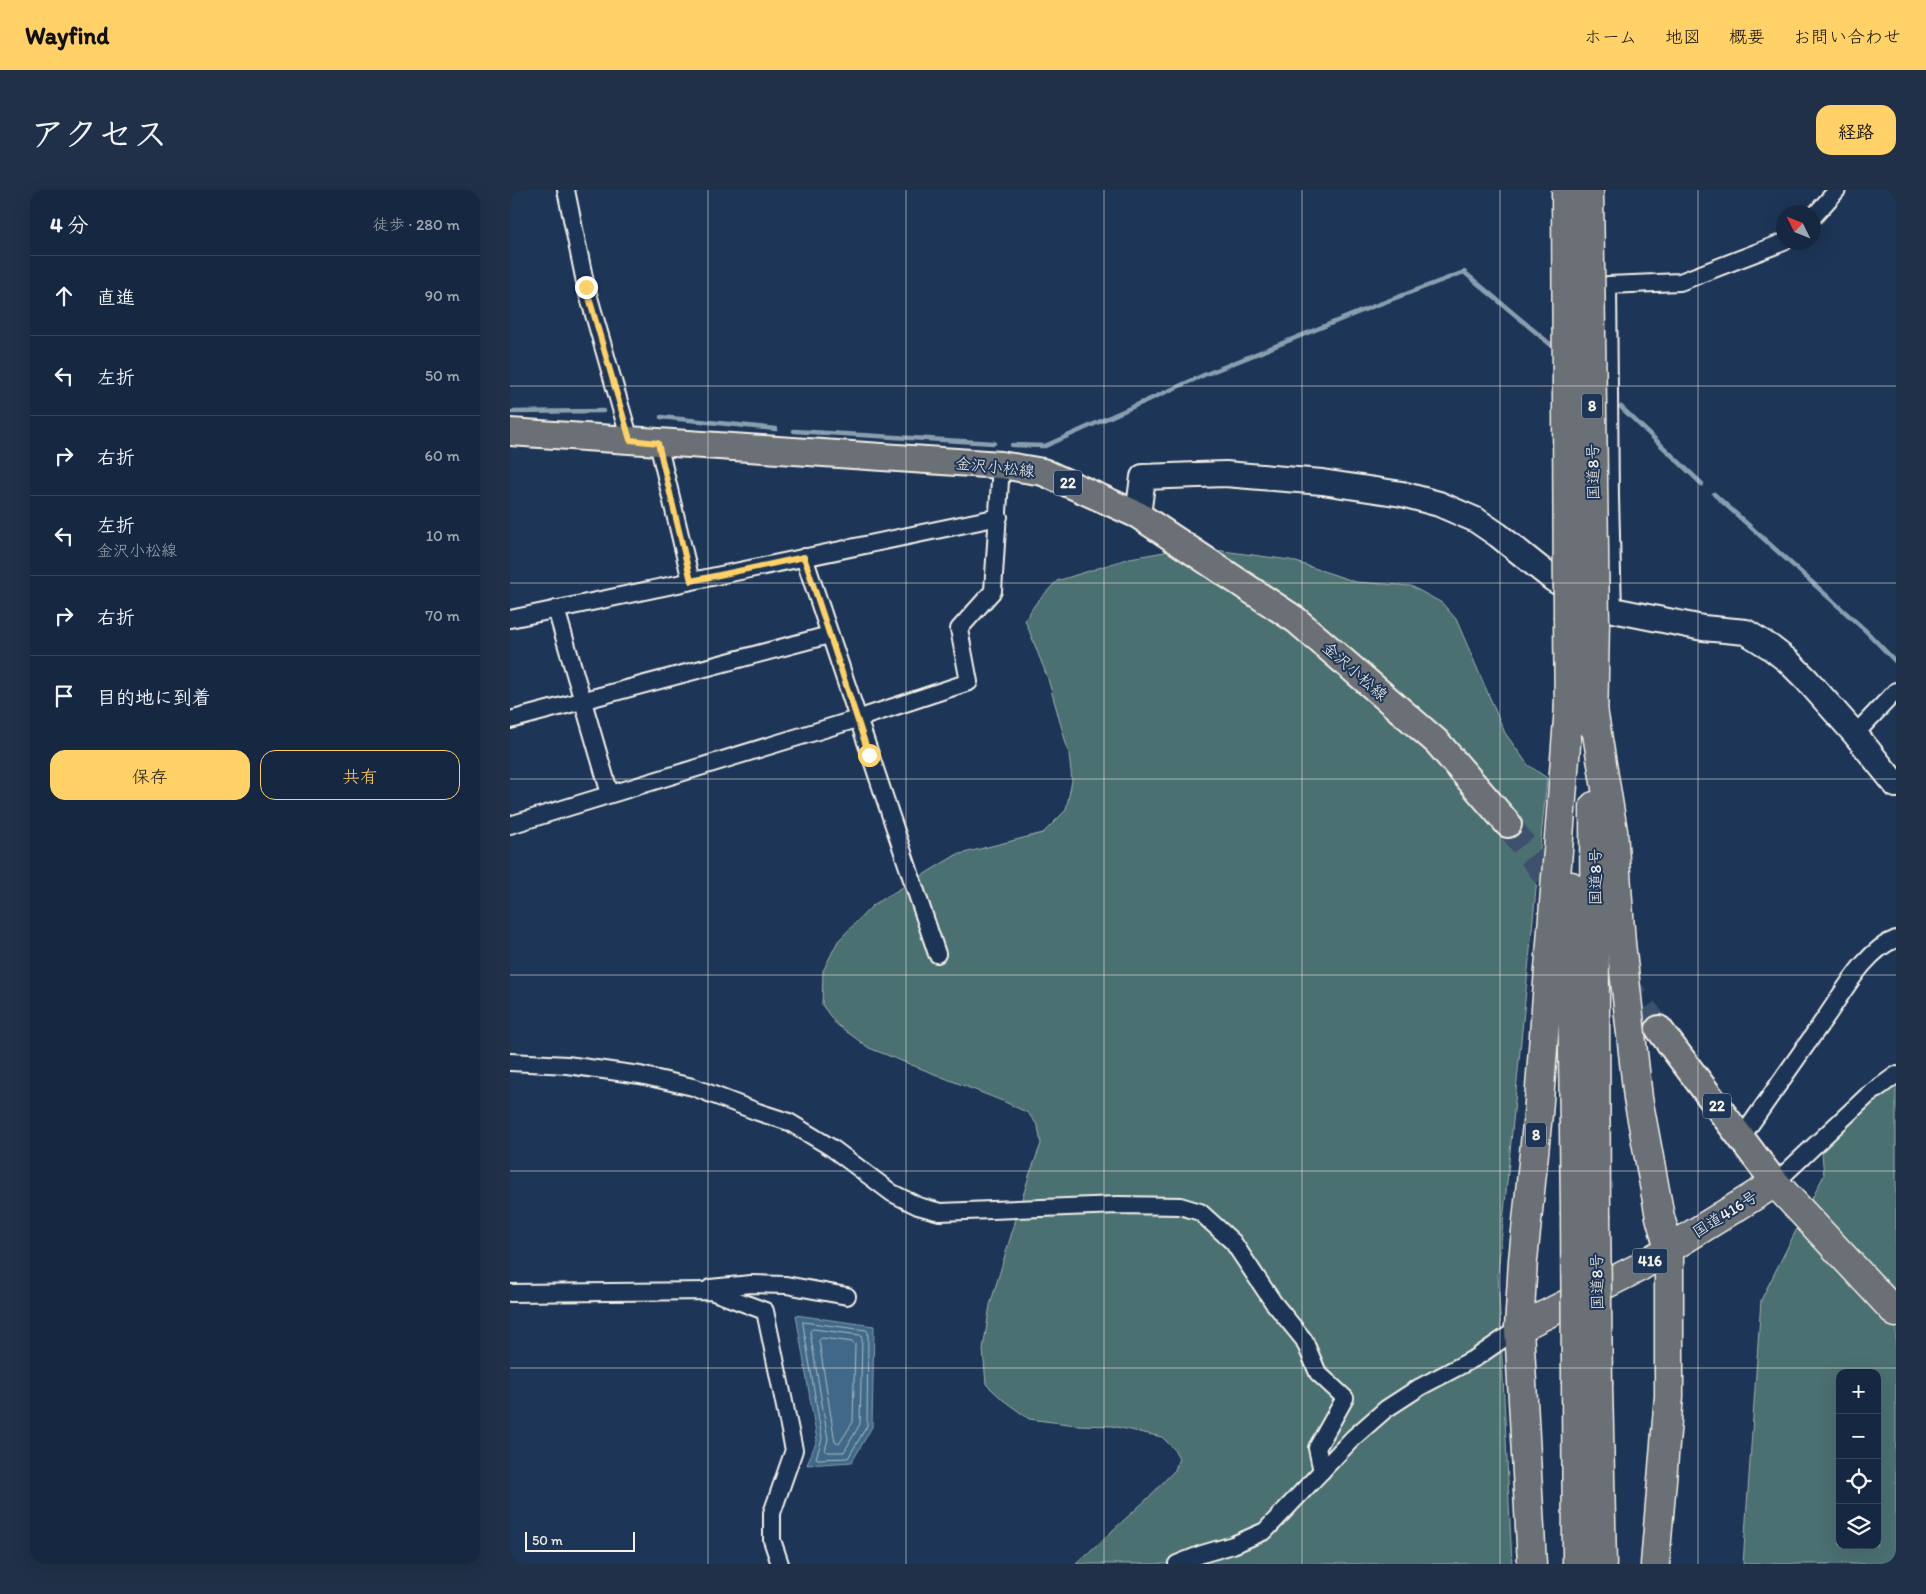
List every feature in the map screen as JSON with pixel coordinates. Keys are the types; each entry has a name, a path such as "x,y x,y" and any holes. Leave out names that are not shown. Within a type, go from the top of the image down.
{"highway":[{"name":"国道8号","path":"1566,190 1568,618 1581,707 1586,1213 1587,1385 1577,1564"},
{"name":"国道8号","path":"1581,707 1604,616 1589,190"},
{"name":"8","path":"1581,707 1613,831 1620,942 1638,1098 1660,1217 1669,1249 1669,1396 1655,1564"},
{"name":"8","path":"1532,1564 1519,1328 1523,1260 1581,707"},
{"name":"国道416号","path":"1519,1328 1638,1268 1775,1184 1896,1312"},
{"name":"国道8号","path":"1587,1385 1602,1564"}],"main road":[{"name":"金沢小松線","path":"510,432 1001,465 1043,472 1138,515 1296,620 1437,742 1508,824"},
{"name":"22","path":"1659,1029 1775,1184"}],"street":[{"path":"566,190 586,287 630,440"},
{"path":"1821,208 1837,190"},
{"path":"1604,616 1610,497 1608,285 1680,282 1776,245"},
{"path":"658,443 691,581"},
{"path":"510,825 857,719 969,682 959,629 993,591 1001,465"},
{"path":"1138,515 1143,477 1225,474 1322,482 1402,494 1439,504 1476,520 1553,579 1584,598 1604,616 1746,632 1770,646 1788,661 1855,734 1896,785"},
{"path":"510,619 998,517"},
{"path":"804,557 937,954"},
{"path":"556,609 610,794"},
{"path":"510,720 829,634"},
{"path":"1855,734 1896,691"},
{"path":"1741,1138 1833,1008 1847,984 1884,943 1896,939"},
{"path":"513,1058 640,1075 693,1087 789,1122 832,1148 892,1193 918,1206 940,1212 1118,1205 1180,1206 1200,1212 1233,1242 1273,1302 1304,1340 1318,1373 1345,1398 1317,1448 1322,1471"},
{"path":"1775,1184 1867,1096 1896,1075"},
{"path":"691,1290 751,1284 786,1285 847,1296"},
{"path":"510,1293 711,1291 765,1311 794,1450 772,1513 772,1540 780,1564"},
{"path":"1177,1564 1233,1545 1264,1531 1353,1438 1386,1409 1420,1387 1477,1357 1519,1328"}],"green space":[{"path":"1193,547 1290,560 1356,582 1411,586 1442,603 1456,619 1505,733 1528,765 1547,778 1498,1273 1512,1564 1076,1564 1147,1499 1175,1470 1179,1458 1174,1449 1162,1437 1112,1426 1076,1425 1029,1419 1003,1400 986,1384 983,1349 990,1305 1029,1176 1041,1144 1038,1126 1028,1113 1005,1102 869,1048 836,1024 822,1005 823,971 838,941 873,905 956,855 1043,833 1066,810 1072,781 1069,754 1048,679 1025,620 1036,603 1057,581 1130,558"},
{"path":"1896,1074 1896,1564 1743,1564 1761,1300 1824,1175 1821,1144"}],"water":[{"path":"796,1315 874,1326 872,1427 852,1462 807,1465 817,1440"}],"waterway":[{"path":"1012,445 1045,446 1204,375 1369,308 1464,272 1556,349"},
{"path":"1621,407 1702,484"},
{"path":"510,412 603,411"},
{"path":"661,417 776,429"},
{"path":"794,431 994,443"},
{"path":"1714,494 1866,631 1896,662"}],"tunnel":[{"path":"1508,824 1564,900"},
{"path":"1621,978 1659,1029"}],"route":[{"path":"586,287 630,440 658,443 691,581 804,557 869,755"}]}
